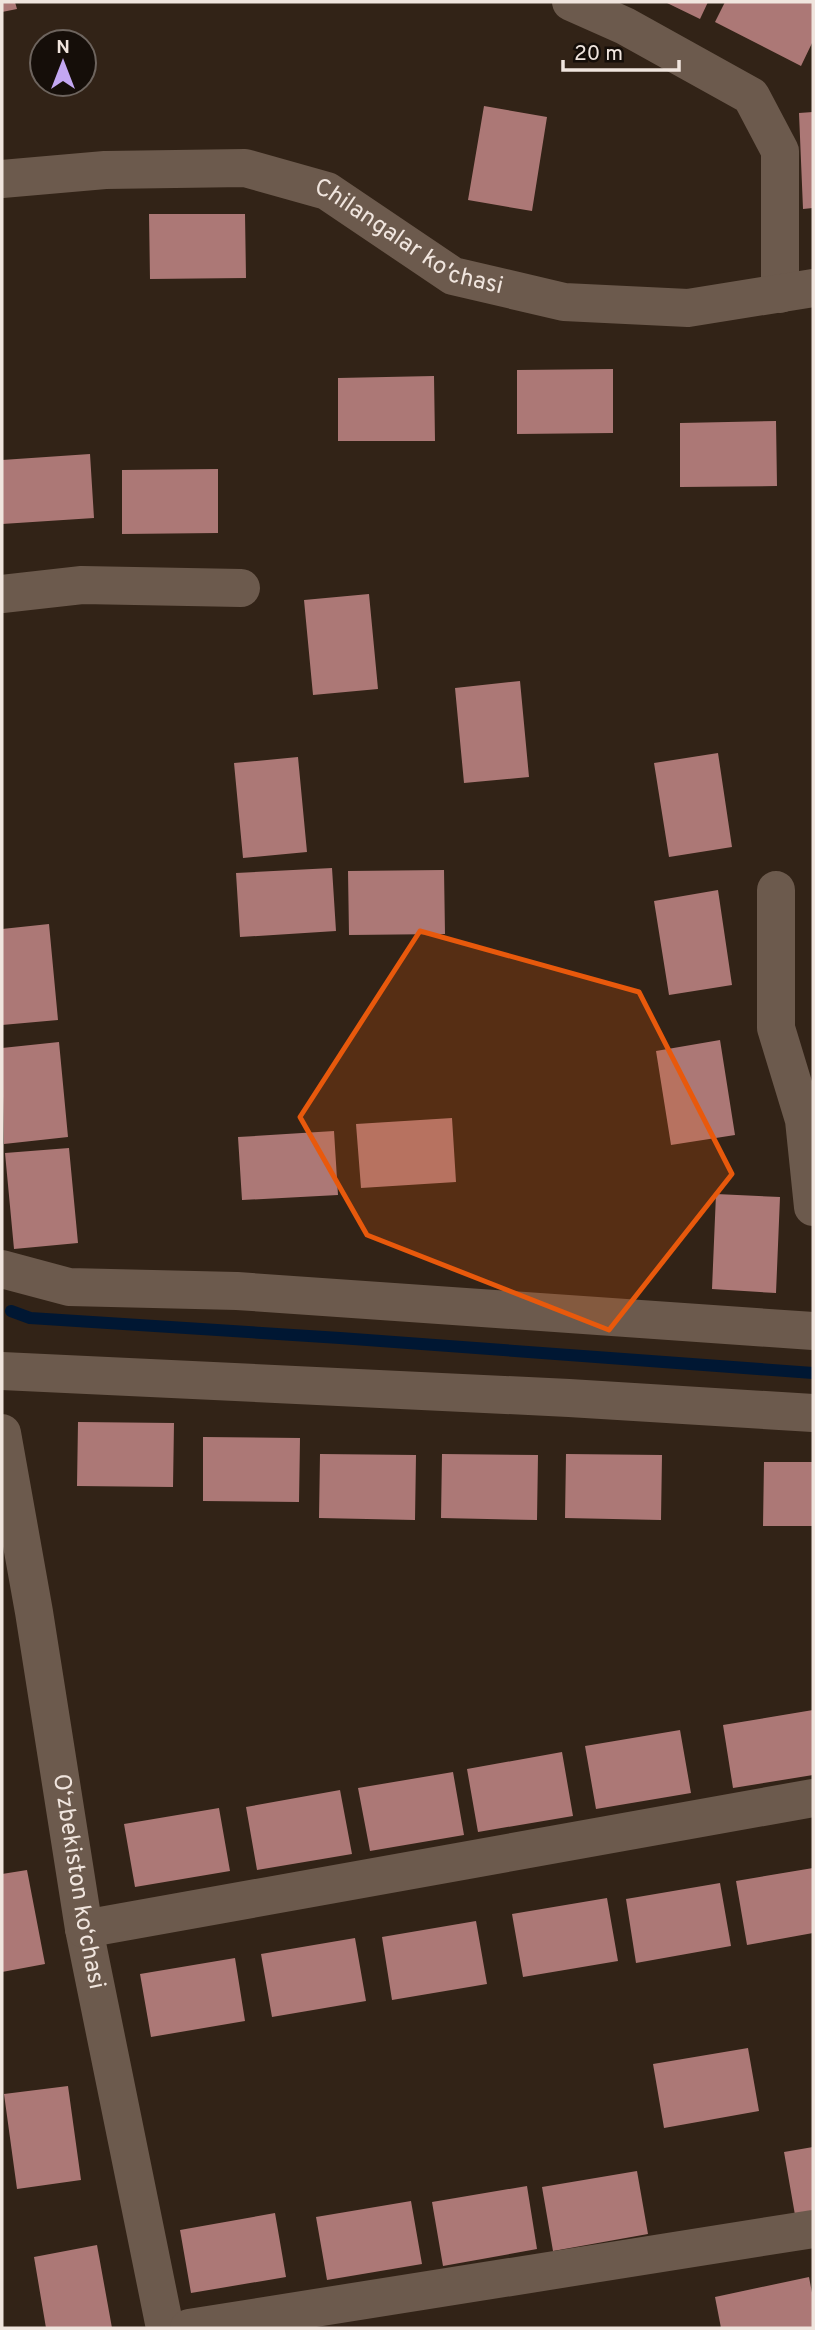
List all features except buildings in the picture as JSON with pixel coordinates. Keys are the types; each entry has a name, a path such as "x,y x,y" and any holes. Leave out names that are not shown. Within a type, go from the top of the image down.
{"street":[{"path":"571,2 625,26 751,96 780,151 797,291"},
{"name":"Chilangalar ko'chasi","path":"2,179 105,170 245,168 327,191 453,276 564,302 688,308 797,291"},
{"path":"2,594 82,585 240,588"},
{"path":"775,890 775,1028 804,1120 813,1207"},
{"path":"2,1269 69,1287 237,1291 813,1331"},
{"path":"2,1371 569,1398 813,1413"},
{"name":"O‘zbekiston ko‘chasi","path":"2,1433 34,1612 84,1929 164,2328"},
{"path":"84,1929 813,1798"},
{"path":"189,2328 813,2230"}],"highlighted area":[{"path":"420,931 639,992 732,1174 609,1330 367,1235 300,1117"}],"waterway":[{"path":"11,1311 30,1318 813,1373"}]}
